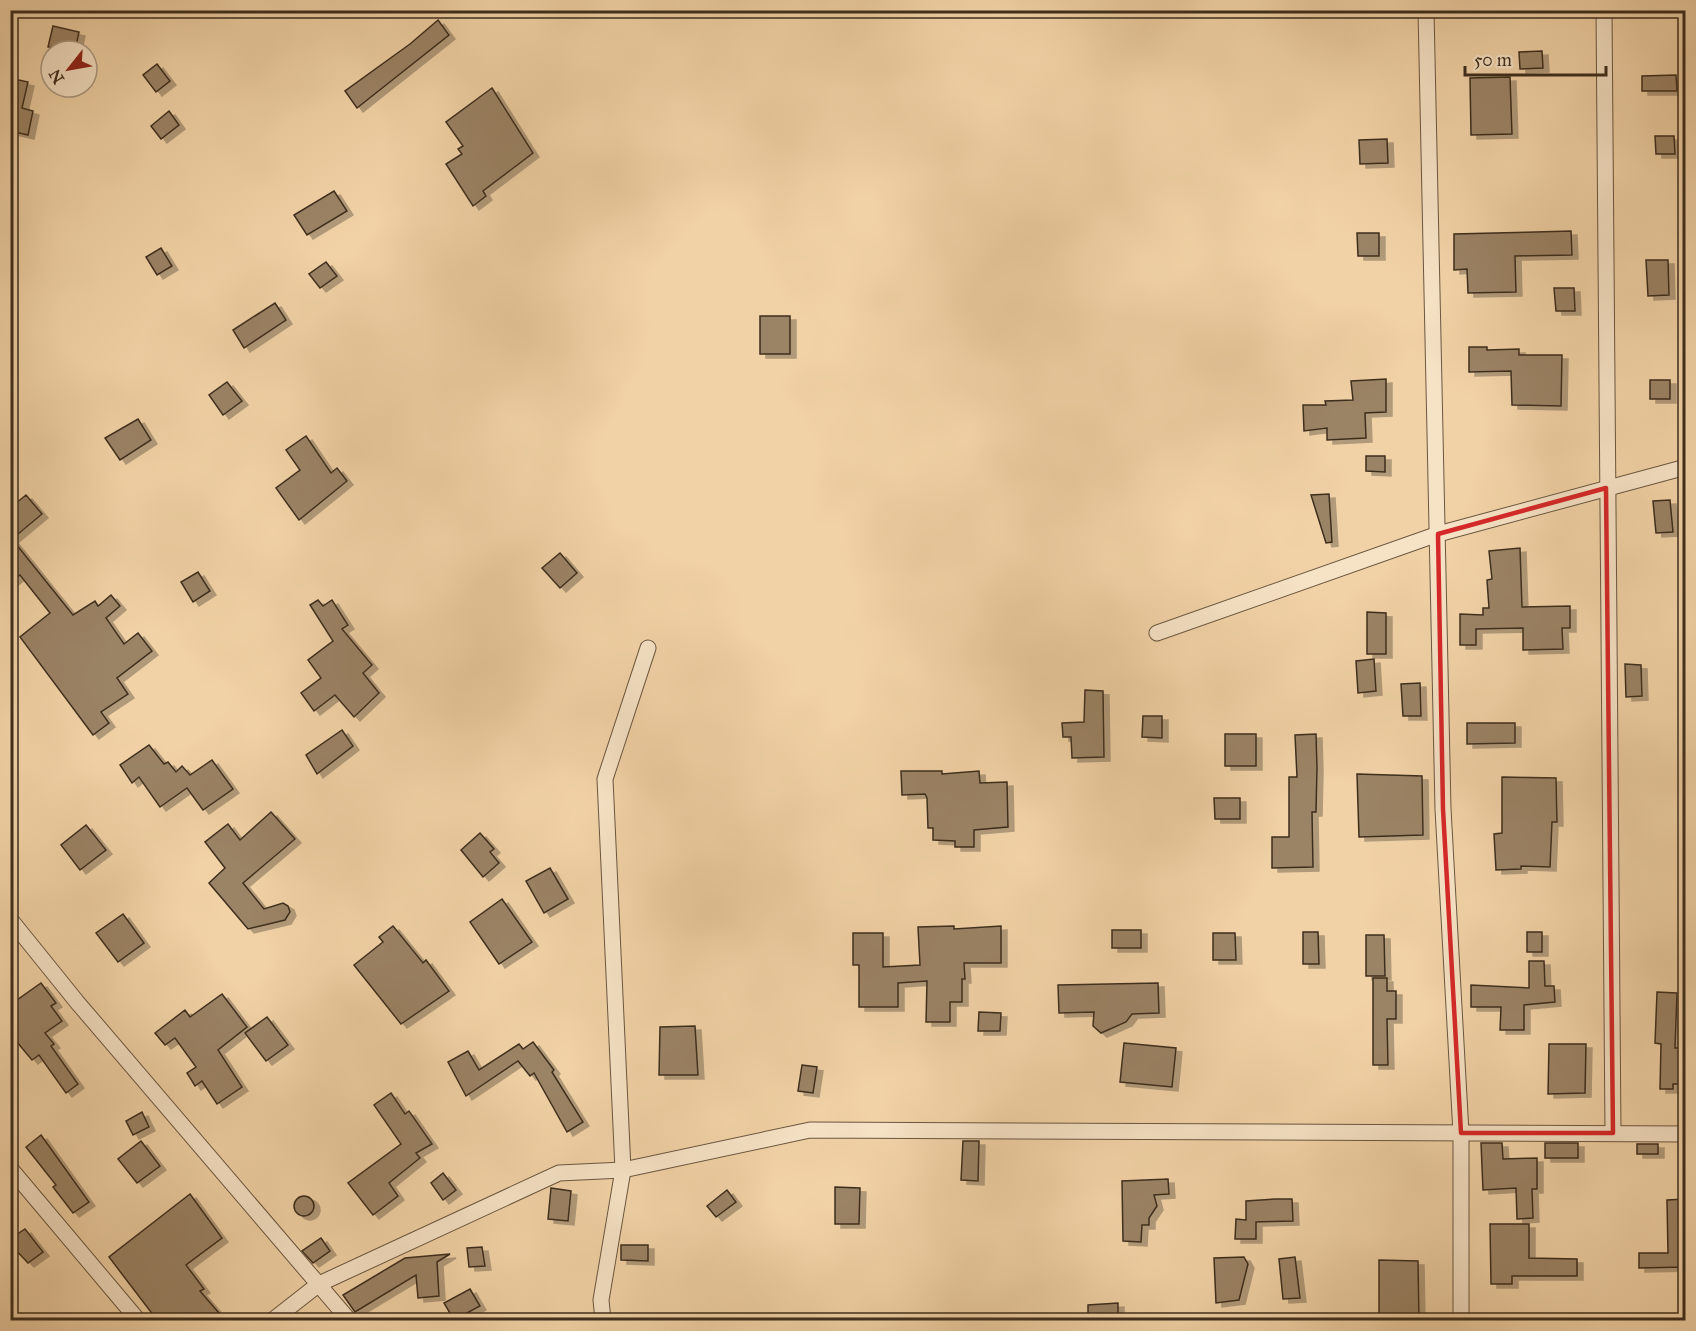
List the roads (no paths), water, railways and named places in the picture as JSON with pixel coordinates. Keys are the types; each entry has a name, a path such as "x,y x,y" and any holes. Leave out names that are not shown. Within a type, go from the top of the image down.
{"street":[{"path":"1426,10 1443,809 1461,1133 1461,1320"},
{"path":"1604,10 1606,488 1613,1133"},
{"path":"1157,633 1438,534 1686,467"},
{"path":"603,1320 601,1300 623,1170 605,779 648,648"},
{"path":"10,919 77,1002 350,1320"},
{"path":"273,1320 319,1284 559,1173 623,1170 810,1130 1686,1134"},
{"path":"10,1168 138,1320"}]}
